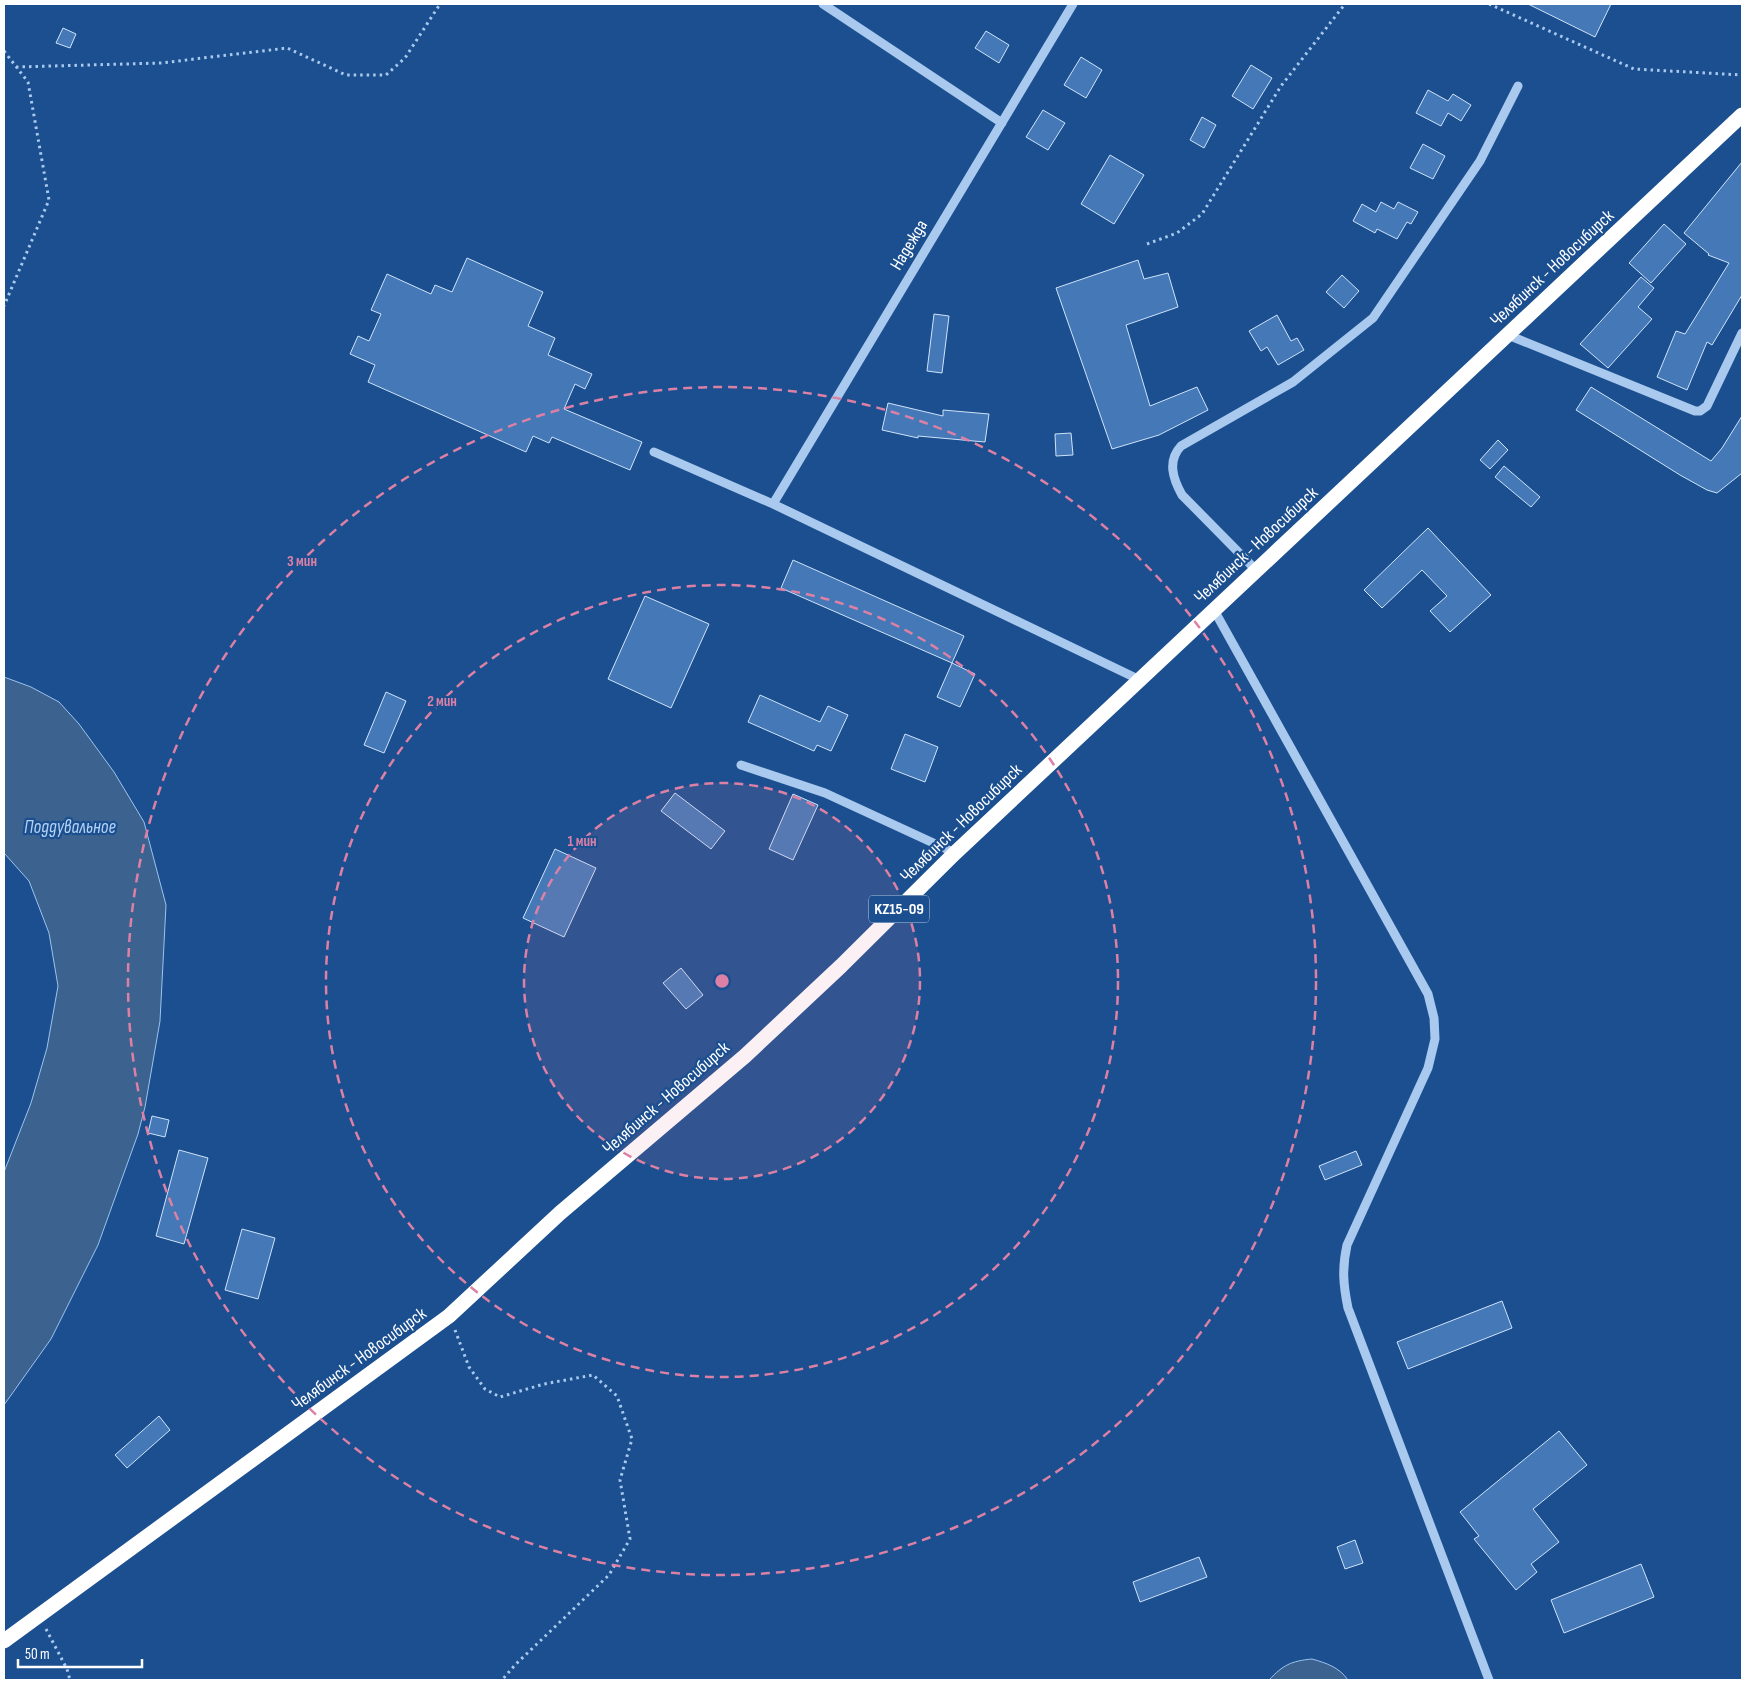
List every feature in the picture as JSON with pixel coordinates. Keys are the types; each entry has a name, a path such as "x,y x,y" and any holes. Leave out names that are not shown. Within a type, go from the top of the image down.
{"highway":[{"name":"Челябинск - Новосибирск","path":"4,1641 449,1316 560,1213 745,1056 955,853 1742,115"}],"lane":[{"path":"822,4 1002,123"},
{"name":"Надежда","path":"773,504 1073,4"},
{"path":"1256,570 1182,495 1172,471 1174,453 1181,446 1293,382 1373,318 1480,161 1518,86"},
{"path":"1508,335 1700,412 1707,406 1742,333"},
{"path":"654,452 773,504 1140,680"},
{"path":"1214,610 1428,994 1434,1018 1435,1039 1428,1068 1347,1245 1343,1265 1344,1287 1348,1308 1489,1680"},
{"path":"742,765 825,793 955,853"}],"path":[{"path":"16,67 161,63 287,48 346,75 386,75 405,58 440,4"},
{"path":"1147,244 1177,233 1202,214 1281,86 1345,4"},
{"path":"1489,4 1634,69 1742,75"},
{"path":"4,51 28,82 50,200 4,306"},
{"path":"449,1316 469,1367 485,1389 500,1397 544,1384 593,1375 617,1396 632,1439 620,1480 630,1539 609,1575 502,1680"},
{"path":"40,1616 67,1670 70,1680"}],"water":[{"name":"Поддувальное","path":"4,677 31,687 59,702 79,724 114,772 144,822 166,905 160,1021 145,1107 138,1134 98,1245 51,1339 4,1405 4,1172 31,1103 47,1048 58,986 49,933 29,881 4,853"},
{"path":"1312,1659 1336,1669 1348,1680 1269,1680 1288,1665"}],"building":[{"path":"1528,4 1611,4 1595,37"},
{"path":"63,28 76,34 70,48 56,43"},
{"path":"986,31 1009,45 999,63 975,48"},
{"path":"1081,57 1102,70 1086,98 1064,85"},
{"path":"1251,65 1272,78 1253,109 1232,96"},
{"path":"1428,90 1448,101 1453,94 1471,105 1461,121 1448,113 1441,126 1416,113"},
{"path":"1043,110 1065,123 1048,150 1026,137"},
{"path":"1202,117 1216,125 1204,148 1190,140"},
{"path":"1423,144 1445,156 1433,179 1410,168"},
{"path":"1110,155 1144,175 1114,224 1081,204"},
{"path":"1742,162 1742,295 1712,345 1707,342 1687,390 1657,377 1676,331 1685,334 1729,263 1708,255 1684,233"},
{"path":"1381,202 1394,209 1398,202 1418,212 1411,224 1407,222 1397,239 1377,229 1375,233 1353,221 1362,204 1376,212"},
{"path":"1664,224 1686,244 1651,283 1629,263"},
{"path":"467,258 543,292 528,326 555,338 548,355 592,374 585,389 575,384 564,409 642,442 630,470 552,437 549,443 533,436 526,452 368,382 375,365 350,354 358,336 369,341 381,314 371,310 387,274 431,294 435,285 452,292"},
{"path":"1138,260 1144,279 1168,273 1178,307 1126,325 1150,406 1197,387 1208,410 1159,435 1112,449 1056,288"},
{"path":"1342,275 1359,291 1344,308 1326,292"},
{"path":"1641,277 1654,288 1638,307 1652,319 1608,368 1580,344"},
{"path":"934,314 949,316 942,373 927,371"},
{"path":"1277,315 1291,341 1297,338 1304,350 1278,365 1267,347 1261,351 1249,331"},
{"path":"1591,387 1711,461 1722,448 1742,416 1742,473 1717,493 1707,490 1680,475 1576,410"},
{"path":"888,403 943,416 943,410 989,414 985,442 918,436 918,438 882,430"},
{"path":"1071,433 1073,455 1056,456 1055,434"},
{"path":"1498,440 1508,450 1490,469 1480,460"},
{"path":"1504,466 1540,497 1531,507 1495,477"},
{"path":"1428,528 1491,595 1450,632 1430,611 1447,596 1422,570 1382,608 1364,590"},
{"path":"793,560 964,636 952,663 781,588"},
{"path":"645,596 709,624 671,708 608,679"},
{"path":"952,663 975,674 960,707 937,697"},
{"path":"386,692 406,701 384,753 364,745"},
{"path":"760,695 820,722 828,706 848,715 831,751 817,745 814,751 748,722"},
{"path":"905,734 938,747 925,782 891,769"},
{"path":"675,793 725,831 711,849 661,811"},
{"path":"793,794 818,805 793,860 769,849"},
{"path":"555,849 596,868 564,937 523,918"},
{"path":"681,968 703,995 686,1009 663,983"},
{"path":"152,1116 169,1120 165,1137 148,1133"},
{"path":"179,1150 208,1158 184,1244 156,1236"},
{"path":"1356,1151 1362,1165 1325,1180 1319,1166"},
{"path":"242,1229 275,1238 258,1299 225,1290"},
{"path":"1502,1301 1512,1328 1408,1369 1397,1342"},
{"path":"159,1416 170,1430 127,1468 115,1455"},
{"path":"1559,1431 1587,1465 1533,1509 1559,1542 1531,1564 1537,1572 1516,1590 1474,1539 1479,1536 1460,1512"},
{"path":"1355,1540 1363,1563 1345,1569 1337,1547"},
{"path":"1199,1557 1207,1577 1140,1602 1133,1582"},
{"path":"1641,1564 1654,1597 1564,1633 1551,1600"}]}
